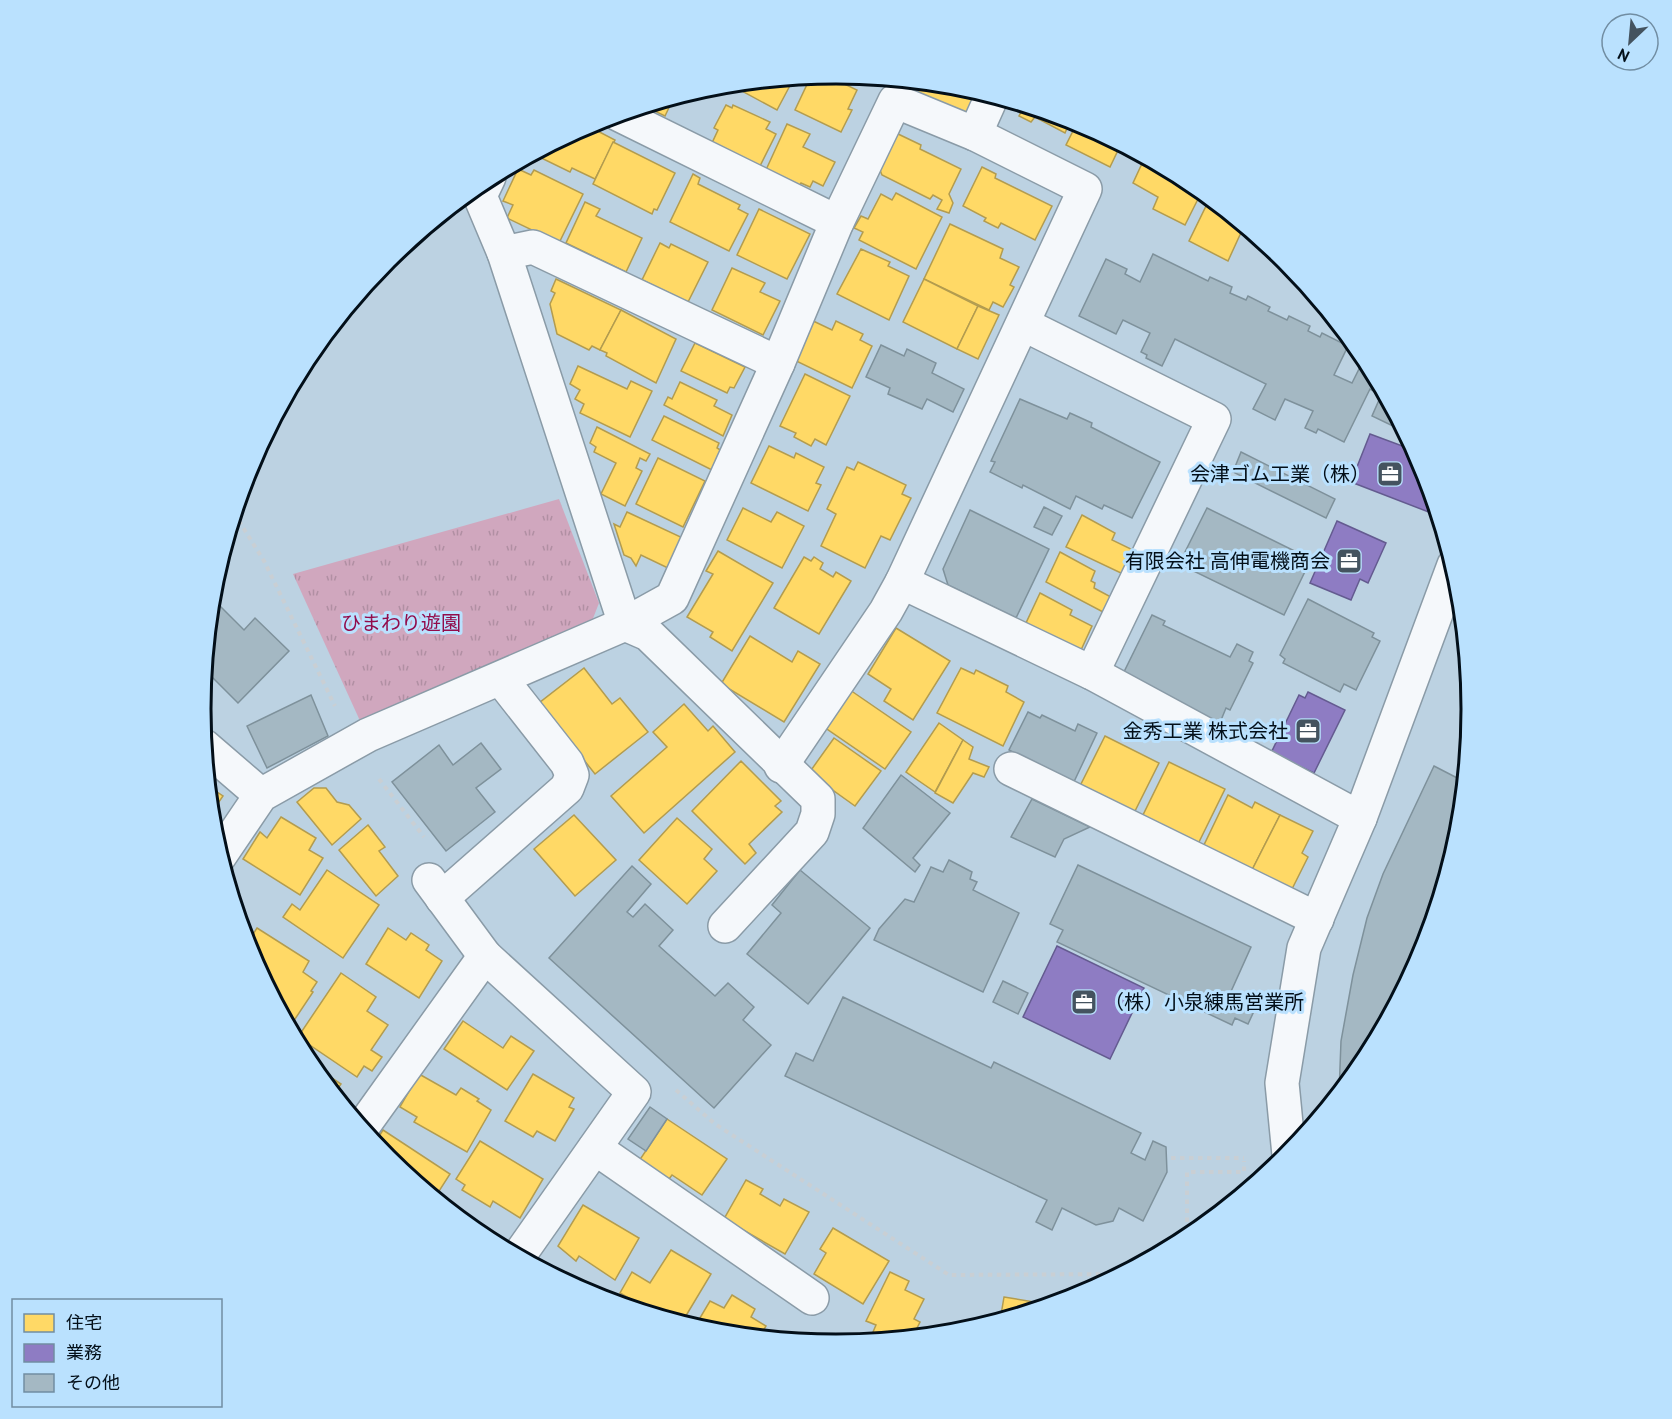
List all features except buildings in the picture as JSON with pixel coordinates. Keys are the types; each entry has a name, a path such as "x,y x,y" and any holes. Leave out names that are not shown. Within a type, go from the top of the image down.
{"street":[{"path":"226,846 261,795 368,735 625,624 672,598 778,363 837,222 895,101 975,134 1085,189 902,582 886,611 781,766"},
{"path":"975,134 989,103"},
{"path":"629,119 837,222"},
{"path":"481,194 504,253 625,624 648,634 781,766 818,799 818,814 812,832 725,926"},
{"path":"504,253 533,247 778,363"},
{"path":"1023,324 1214,419 1092,673"},
{"path":"902,582 1092,673 1360,818"},
{"path":"1290,1140 1282,1083 1304,948 1360,818 1448,582"},
{"path":"501,679 567,763 572,775 567,788 443,887 484,956 634,1092 522,1251"},
{"path":"212,753 261,795"},
{"path":"1011,770 1317,919"},
{"path":"366,1122 484,956"},
{"path":"595,1149 812,1298"}],"path":[{"path":"240,522 264,561 353,744 443,887"},
{"path":"670,1085 715,1124 949,1275 1104,1274"},
{"path":"1171,1158 1255,1158"},
{"path":"1187,1228 1187,1172 1244,1172 1244,1158"}],"green space":[{"name":"ひまわり遊園","path":"559,499 599,603 592,621 361,723 293,574"}],"place":[{"name":"会津ゴム工業（株）","path":"1390,474"},
{"name":"有限会社 高伸電機商会","path":"1349,561"},
{"name":"金秀工業 株式会社","path":"1308,731"},
{"name":"（株）小泉練馬営業所","path":"1084,1002"}]}
